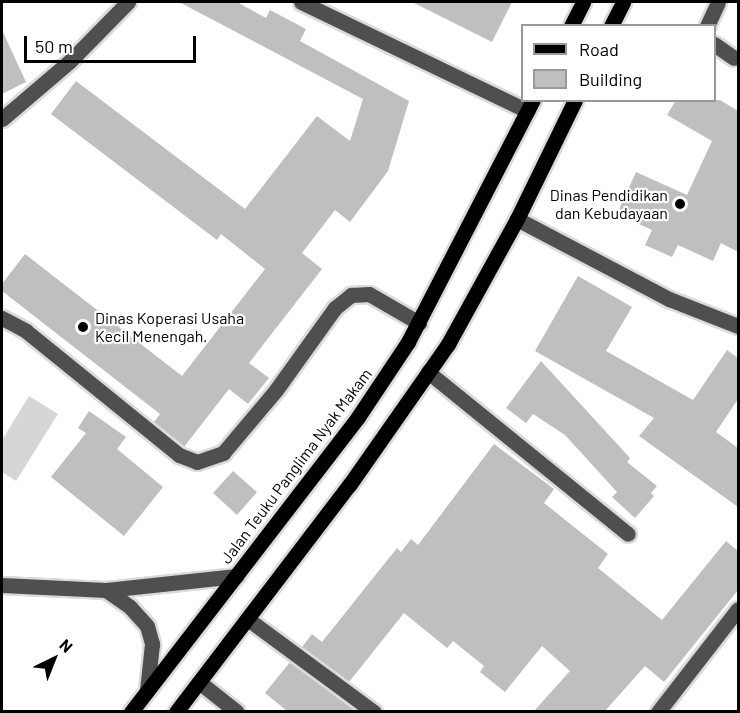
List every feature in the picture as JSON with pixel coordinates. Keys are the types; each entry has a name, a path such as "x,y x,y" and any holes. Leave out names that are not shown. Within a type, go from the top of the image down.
{"main road":[{"path":"572,24 583,2"},
{"path":"612,24 623,2"},
{"path":"176,711 249,620 448,344 517,219 574,102"},
{"name":"Jalan Teuku Panglima Nyak Makam","path":"131,711 358,417 419,322 530,106"}],"street":[{"path":"2,119 70,61 128,2"},
{"path":"301,2 521,102"},
{"path":"708,24 718,2"},
{"path":"716,45 734,58"},
{"path":"517,219 669,299 738,326"},
{"path":"2,318 26,330 179,455 197,462 223,453 276,390 335,308 351,296 369,294 419,322"},
{"path":"428,372 628,534"},
{"path":"2,585 106,590 236,576"},
{"path":"106,590 141,617 151,636 147,690"},
{"path":"658,711 738,609"},
{"path":"249,620 374,711"},
{"path":"199,682 237,711"}],"shaded area":[{"path":"29,396 58,414 16,481 2,472 2,440"}],"building":[{"path":"179,2 237,2 266,18 270,10 306,29 300,41 409,101 388,171 350,222 335,210 302,253 322,269 249,363 269,378 248,404 229,389 184,447 154,422 160,414 2,291 2,284 25,254 182,376 265,269 221,234 217,240 51,114 76,81 245,209 317,116 350,141 363,99"},
{"path":"412,2 512,2 492,42"},
{"path":"2,30 26,82 2,94"},
{"name":"Dinas Pendidikan dan Kebudayaan","path":"720,100 738,111 738,252 721,243 713,261 678,245 672,257 645,245 652,230 617,214 636,172 687,195 712,141 667,115 675,102 716,102"},
{"path":"578,276 632,307 606,351 693,400 727,350 738,358 738,399 716,432 738,448 738,507 639,436 654,418 535,351"},
{"path":"541,361 630,458 627,462 657,486 651,493 654,496 635,518 612,497 617,492 565,435 533,414 526,423 506,408"},
{"path":"89,411 126,437 117,449 163,487 124,536 51,477 86,433 78,428"},
{"path":"494,444 554,489 544,503 608,554 598,568 662,620 726,541 738,551 738,590 664,682 645,666 605,711 534,711 570,671 542,646 505,692 480,672 484,666 453,641 447,648 404,613 349,682 302,647 312,634 322,642 397,548 401,552 411,539 418,545"},
{"path":"233,471 257,492 237,515 213,493"},
{"path":"290,662 357,711 287,711 265,693"}],"place":[{"name":"Dinas Pendidikan dan Kebudayaan","path":"680,204"},
{"name":"Dinas Koperasi Usaha Kecil Menengah.","path":"83,327"}]}
